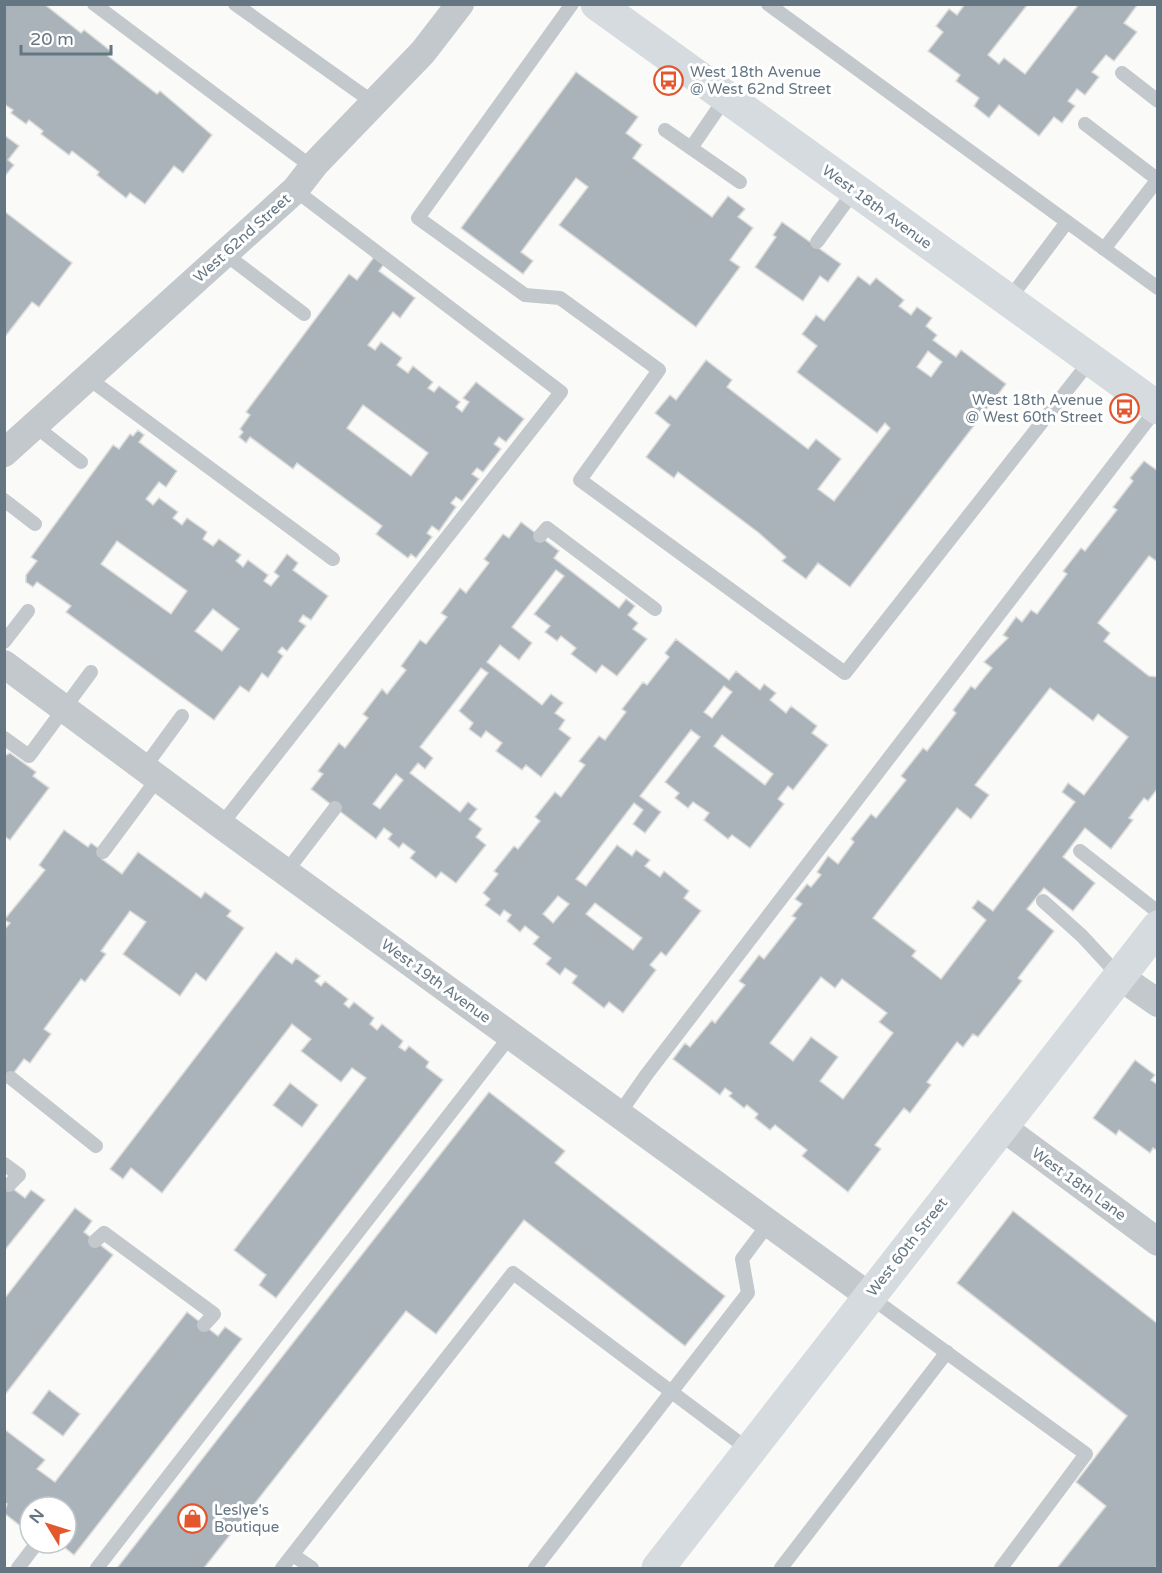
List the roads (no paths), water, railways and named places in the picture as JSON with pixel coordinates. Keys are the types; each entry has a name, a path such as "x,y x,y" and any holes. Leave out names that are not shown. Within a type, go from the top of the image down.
{"street":[{"name":"West 62nd Street","path":"4,453 225,254 303,178 423,52 460,4"},
{"name":"West 18th Avenue","path":"597,4 1157,408"},
{"name":"West 19th Avenue","path":"4,664 221,825 869,1296"},
{"name":"West 60th Street","path":"658,1569 1158,927"},
{"path":"1119,976 1158,1003"},
{"name":"West 18th Lane","path":"1001,1126 1158,1242"}],"lane":[{"path":"94,4 561,392 221,825"},
{"path":"235,4 374,103"},
{"path":"572,4 418,218 525,295 560,298 659,370 580,480 845,673 1090,361"},
{"path":"768,4 1158,288"},
{"path":"1122,73 1158,101"},
{"path":"691,147 726,97"},
{"path":"1085,124 1157,179 1104,249"},
{"path":"665,130 740,182"},
{"path":"817,242 854,191"},
{"path":"1007,302 1067,222"},
{"path":"225,254 304,314"},
{"path":"88,378 333,559"},
{"path":"619,1114 647,1074 1157,408"},
{"path":"35,426 81,462"},
{"path":"4,500 35,524"},
{"path":"540,536 547,528 655,609"},
{"path":"4,642 28,611"},
{"path":"4,738 29,756 91,672"},
{"path":"103,852 151,773 182,716"},
{"path":"286,872 335,808"},
{"path":"1080,851 1158,912"},
{"path":"1042,901 1082,936 1119,976"},
{"path":"97,1569 510,1035"},
{"path":"11,1078 96,1146"},
{"path":"4,1164 19,1175 9,1185"},
{"path":"535,1569 748,1293 742,1260 769,1223"},
{"path":"95,1241 104,1233 214,1314 204,1325"},
{"path":"282,1569 513,1273 749,1450"},
{"path":"869,1296 1086,1454 1001,1569"},
{"path":"780,1569 947,1352"},
{"path":"18,1569 28,1555"},
{"path":"293,1555 312,1569"}],"place":[{"name":"West 18th Avenue @ West 62nd Street","path":"669,81"},
{"name":"West 18th Avenue @ West 60th Street","path":"1124,409"},
{"name":"Leslye's Boutique","path":"193,1519"}]}
